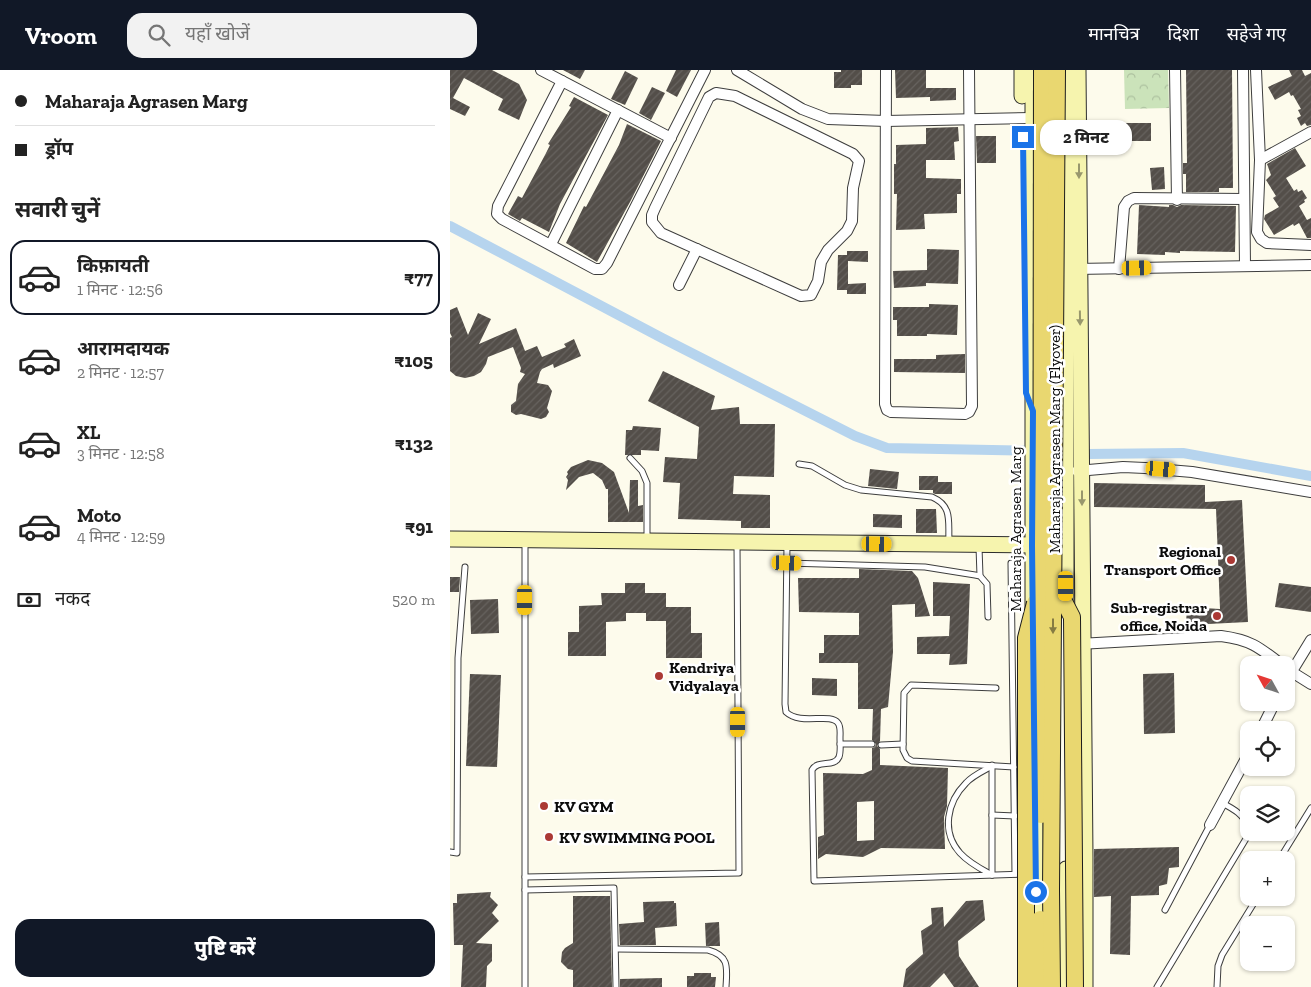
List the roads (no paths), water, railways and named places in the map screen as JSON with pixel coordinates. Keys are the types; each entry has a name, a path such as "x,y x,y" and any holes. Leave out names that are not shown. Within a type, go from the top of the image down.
{"main road":[{"path":"1022,70 1028,118 1026,393 1033,411"},
{"name":"Maharaja Agrasen Marg","path":"1033,70 1028,118 1032,197 1035,987"},
{"name":"Maharaja Agrasen Marg (Flyover)","path":"1042,70 1047,581 1065,986"},
{"name":"Maharaja Agrasen Marg (Flyover)","path":"1041,987 1057,70"},
{"path":"1066,70 1066,197 1073,268 1066,431 1071,470 1083,643 1085,987"},
{"path":"1065,986 1066,644 1078,70"},
{"path":"1032,197 1066,197"},
{"path":"450,539 1032,546"},
{"path":"1047,581 1072,617 1065,986"},
{"path":"1026,987 1026,638 1047,581"},
{"path":"1035,987 1065,986"}],"street":[{"path":"540,70 671,138"},
{"path":"562,81 498,206 497,214 502,219 595,269 602,269 607,263 705,70"},
{"path":"737,70 803,110 828,119 886,121 1028,118"},
{"path":"886,70 885,404 887,410 891,412 965,414 970,412 972,406 969,70"},
{"path":"1175,70 1177,200"},
{"path":"1243,70 1245,266"},
{"path":"1256,70 1260,160 1257,232 1266,243 1311,245"},
{"path":"716,93 735,96 853,154 859,160 853,188 852,222 847,231 828,250 821,262 818,282 811,295 801,296 697,248 661,233 652,222 652,215 709,97 716,93"},
{"path":"551,244 618,110"},
{"path":"795,127 803,110"},
{"path":"1260,160 1311,132"},
{"path":"1119,269 1124,207 1128,201 1134,198 1177,200 1244,199"},
{"path":"679,286 697,248"},
{"path":"1073,268 1119,269 1311,265"},
{"path":"1071,470 1123,467 1200,473 1311,492"},
{"path":"1066,644 1221,636 1242,639 1260,648 1270,656"},
{"path":"1295,664 1311,640"},
{"path":"1295,677 1311,684"},
{"path":"1210,825 1240,769"}],"lane":[{"path":"630,458 642,471 647,483 647,542"},
{"path":"798,464 812,466 846,485 861,490 932,497 939,500 945,506 948,513 950,545"},
{"path":"525,540 525,987"},
{"path":"525,877 739,873 737,543"},
{"path":"787,543 786,712 797,719 828,718 835,720 839,724 840,729 840,756 833,763 818,764 812,770 814,881 1036,874"},
{"path":"979,545 980,576 987,584 988,617"},
{"path":"787,563 925,567 980,576"},
{"path":"1011,563 1015,874"},
{"path":"450,852 457,853 458,658 465,567"},
{"path":"450,658 458,658"},
{"path":"996,688 911,685 904,693 904,755 912,761 1014,766"},
{"path":"840,744 872,744"},
{"path":"881,745 903,744"},
{"path":"992,766 967,781 951,805 948,818 951,840 960,853 970,863 992,875"},
{"path":"992,766 992,875"},
{"path":"1222,803 1240,814"},
{"path":"1285,851 1311,808"},
{"path":"992,815 1014,816"},
{"path":"1165,910 1210,825"},
{"path":"1157,987 1245,841"},
{"path":"525,890 614,888 616,987"},
{"path":"1217,987 1218,966 1222,955 1252,906"},
{"path":"616,949 708,950 717,952 724,958 726,987"}],"waterway":[{"path":"450,226 662,338 855,436 887,448 1038,451"},
{"path":"1087,454 1183,453 1311,476"}],"place":[{"name":"Regional Transport Office","path":"1231,560"},
{"name":"Sub-registrar office, Noida","path":"1217,616"},
{"name":"Kendriya Vidyalaya","path":"659,676"},
{"name":"KV GYM","path":"544,806"},
{"name":"KV SWIMMING POOL","path":"549,837"}]}
